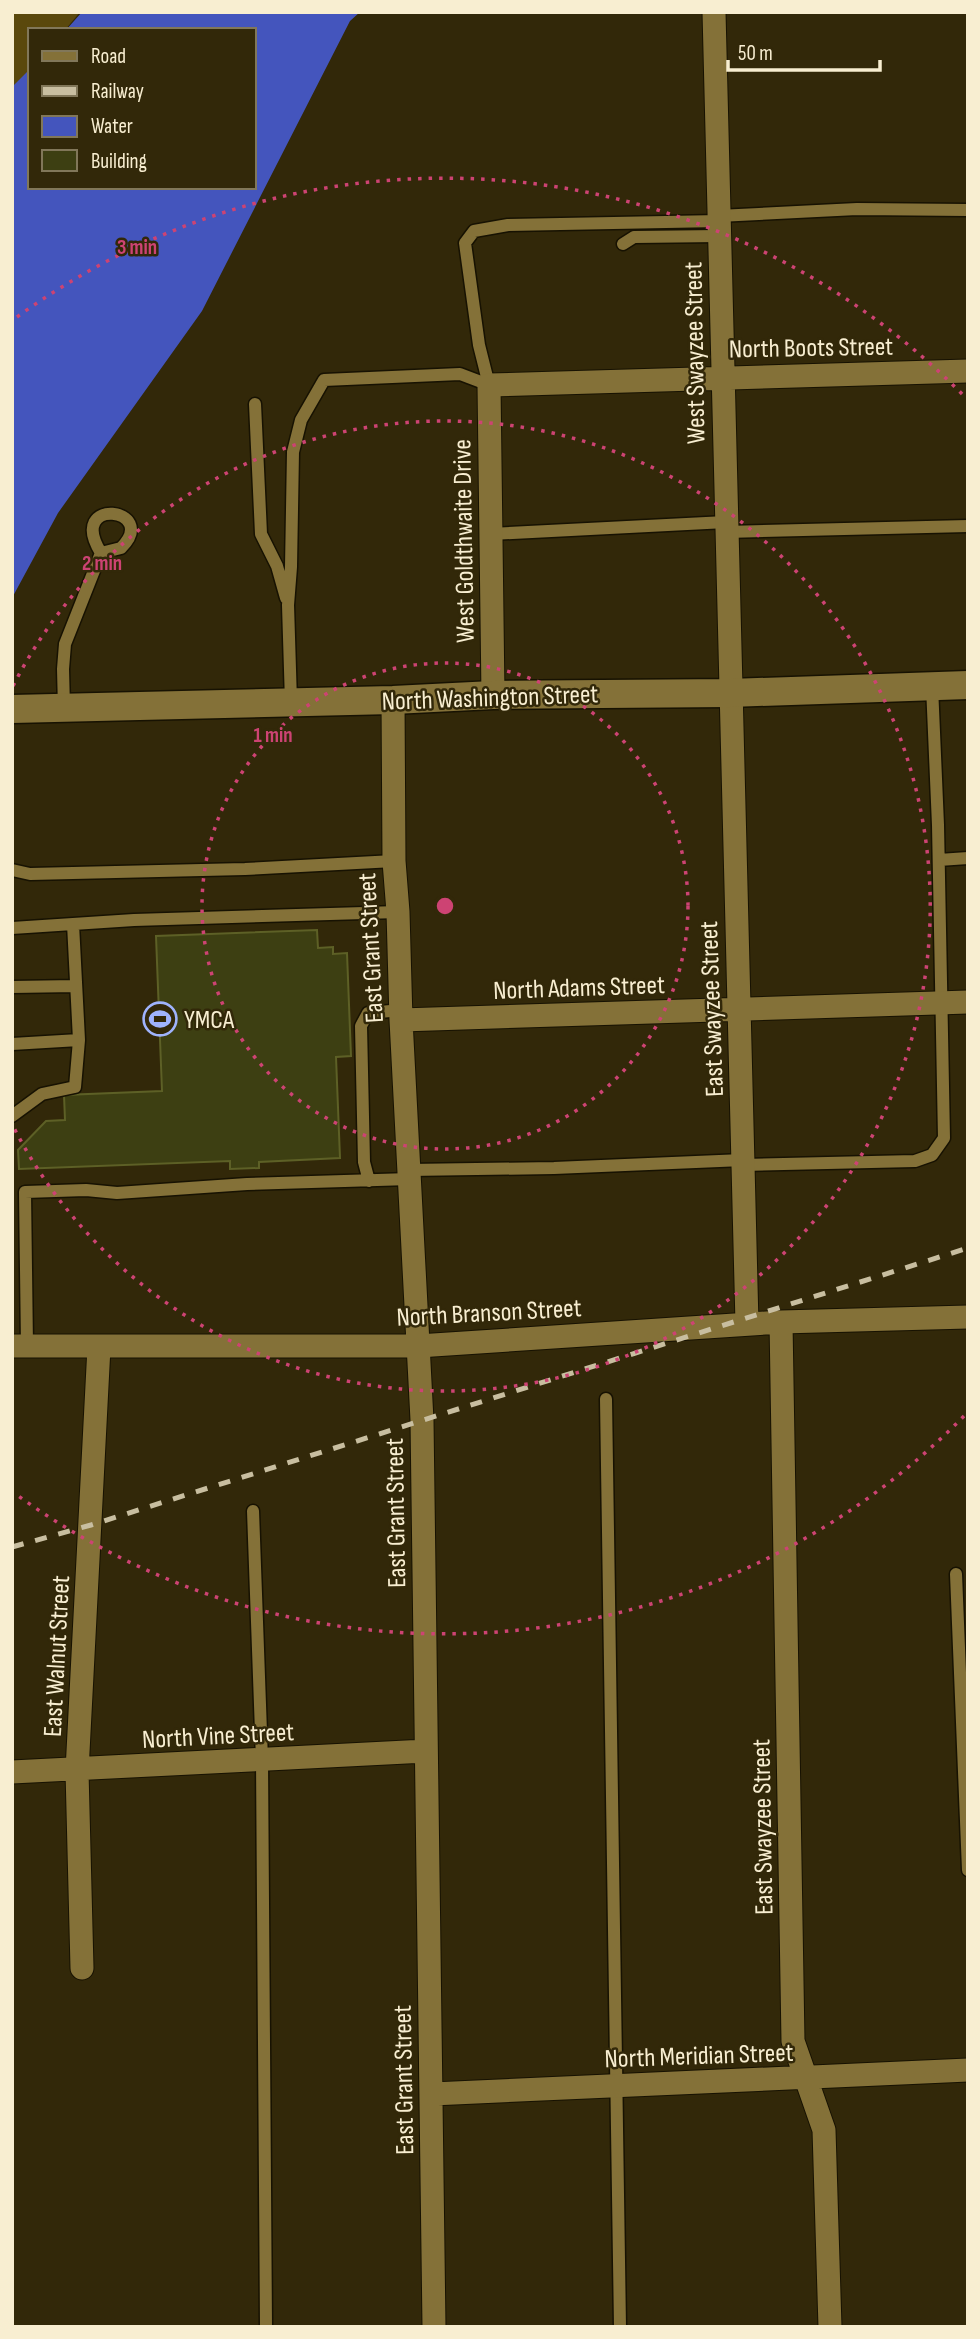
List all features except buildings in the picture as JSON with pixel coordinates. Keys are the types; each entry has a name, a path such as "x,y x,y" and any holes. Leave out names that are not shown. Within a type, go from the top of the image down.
{"street":[{"name":"West Swayzee Street","path":"714,12 730,693"},
{"name":"North Boots Street","path":"489,385 968,371"},
{"name":"West Goldthwaite Drive","path":"489,385 493,695"},
{"name":"North Washington Street","path":"12,709 968,685"},
{"name":"East Swayzee Street","path":"730,693 747,1324"},
{"name":"East Grant Street","path":"393,700 394,860 422,1420 434,2327"},
{"name":"North Adams Street","path":"401,1015 739,1010 968,1002"},
{"name":"North Branson Street","path":"20,1346 418,1346 781,1322 968,1317"},
{"name":"East Swayzee Street","path":"781,1322 793,2041 824,2130 830,2327"},
{"name":"East Walnut Street","path":"82,1968 77,1770 99,1347"},
{"name":"North Vine Street","path":"12,1773 426,1751"},
{"name":"North Meridian Street","path":"432,2094 968,2070"}],"lane":[{"path":"623,244 634,237 719,224 857,209 968,210"},
{"path":"489,385 479,345 465,243 474,231 508,225 719,224"},
{"path":"291,702 288,605 293,452 301,420 324,380 460,374 489,385"},
{"path":"255,404 261,534 276,566 288,605"},
{"path":"491,534 726,527 968,526"},
{"path":"64,708 65,644 101,553"},
{"path":"20,1346 24,1192 86,1190 117,1193 247,1184 369,1181 410,1175 554,1168 743,1162 915,1161 932,1155 944,1138 939,860 932,686"},
{"path":"939,860 968,858"},
{"path":"12,870 30,874 245,869 394,860"},
{"path":"12,928 398,912"},
{"path":"12,1116 42,1094 75,1087 79,1040 73,924"},
{"path":"12,987 76,986"},
{"path":"369,1181 364,1162 361,1026 368,1013 401,1015"},
{"path":"12,1044 79,1040"},
{"path":"12,1106 26,1106"},
{"path":"607,1399 620,2327"},
{"path":"253,1511 262,1760 266,2327"},
{"path":"956,1574 968,1870"}],"shaded area":[{"path":"12,12 80,12 67,28 28,28 28,73 12,91"}],"water":[{"path":"82,12 360,12 350,21 202,311 58,513 12,598 12,87 28,71 28,189 256,189 256,28 68,28"}],"railway":[{"path":"12,1547 91,1525 968,1248"}],"place":[{"name":"YMCA","path":"160,1019"}]}
